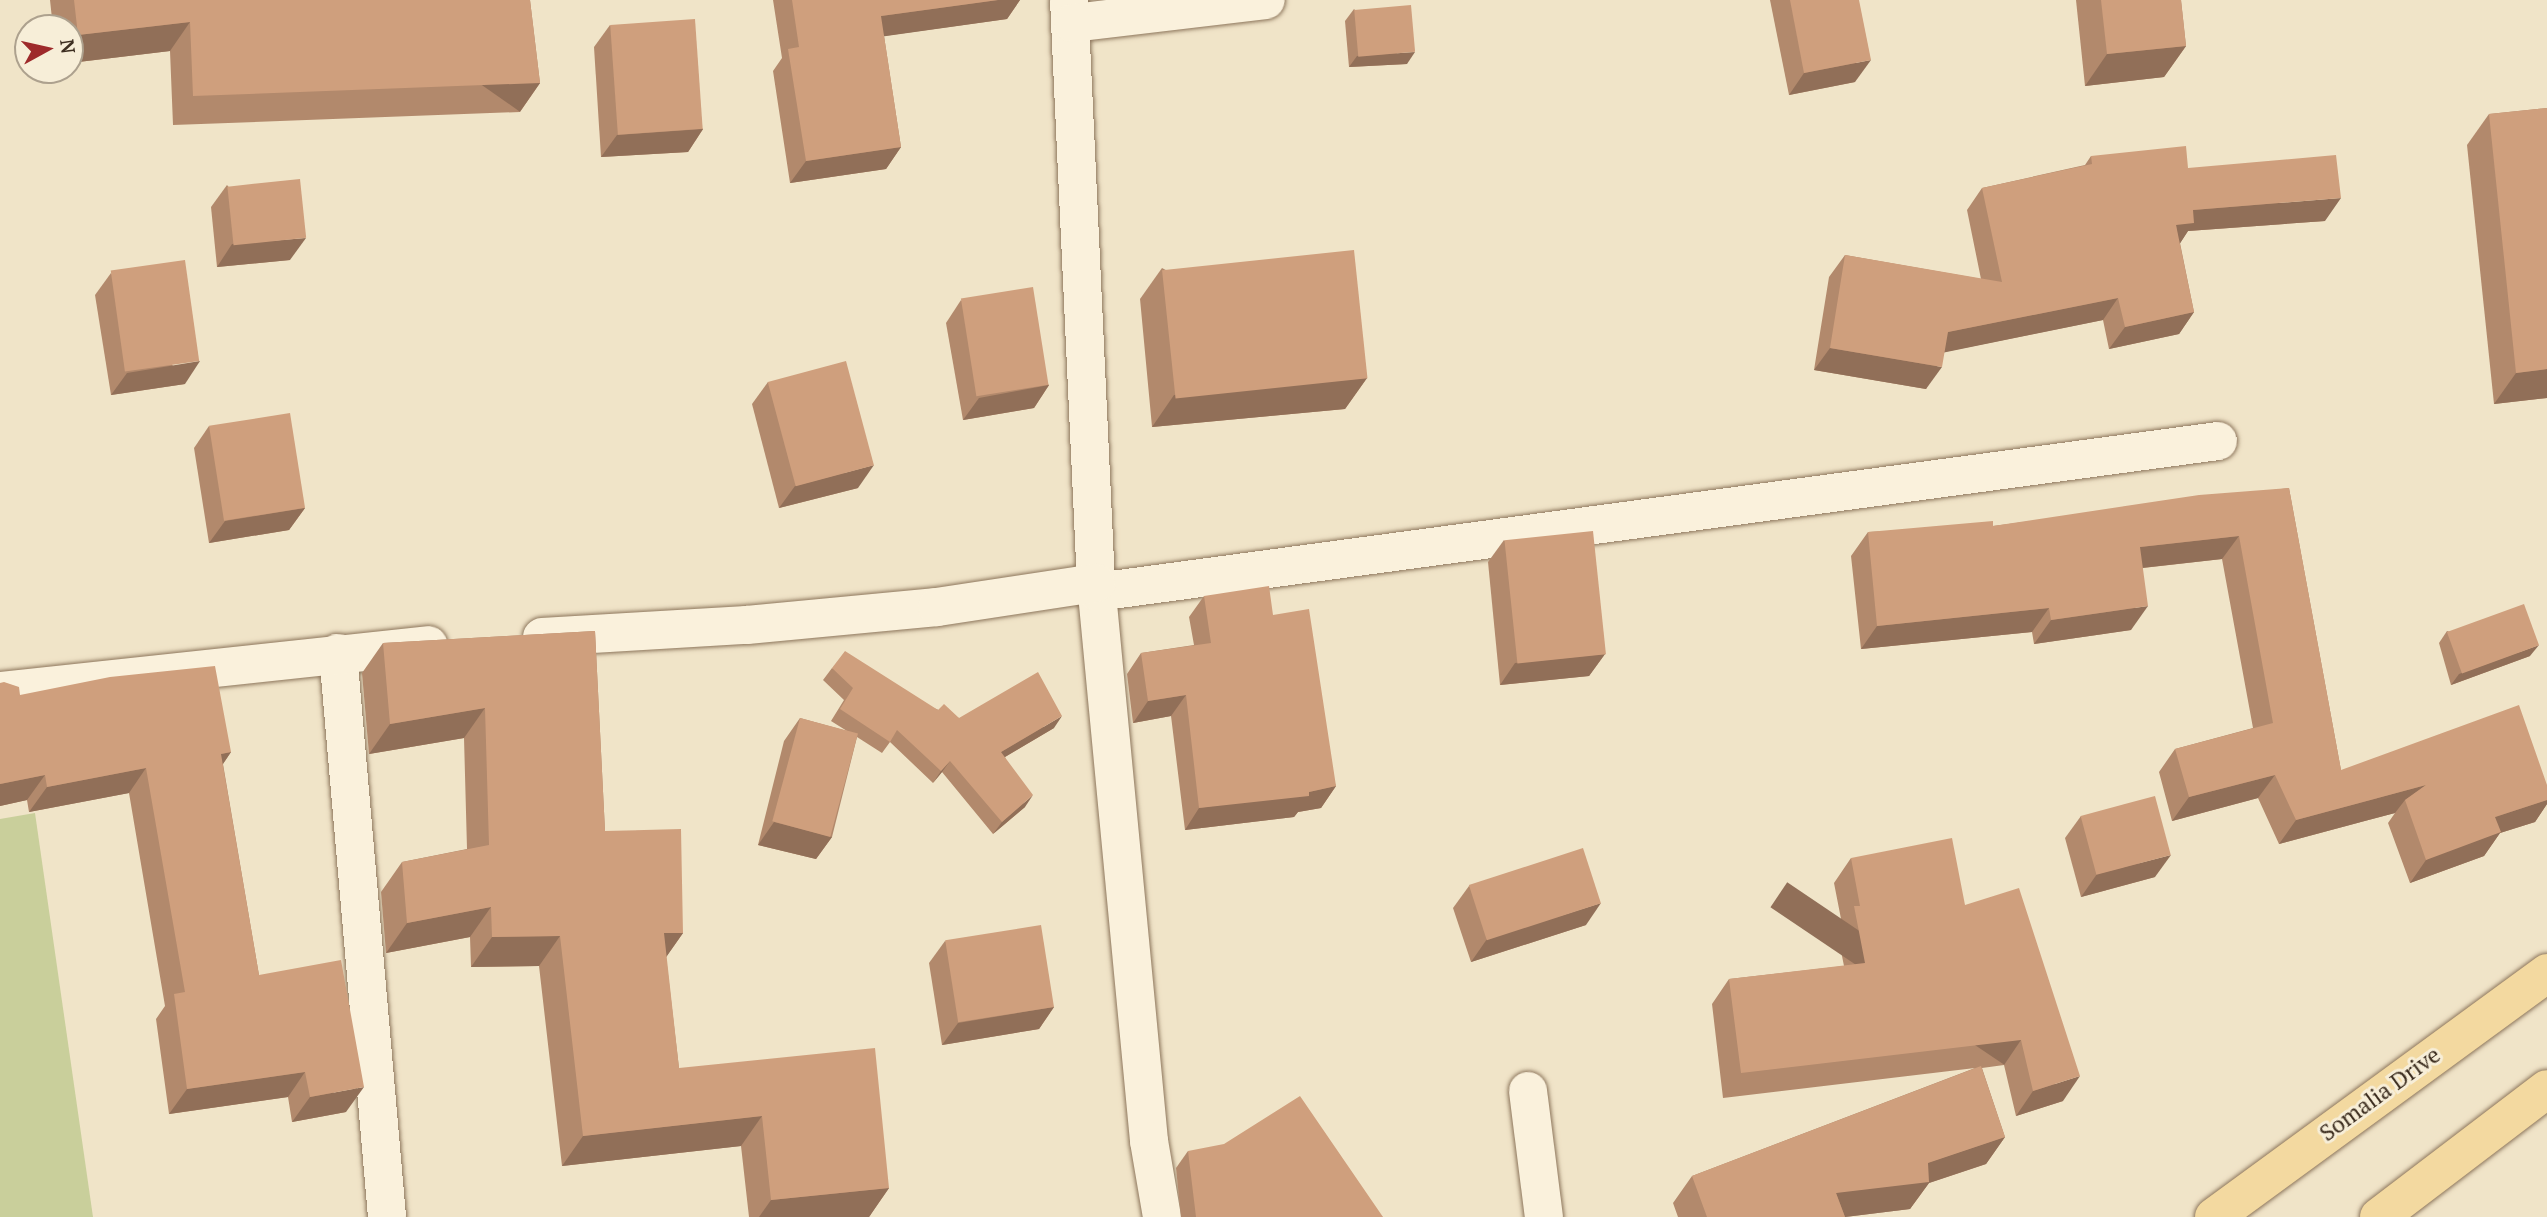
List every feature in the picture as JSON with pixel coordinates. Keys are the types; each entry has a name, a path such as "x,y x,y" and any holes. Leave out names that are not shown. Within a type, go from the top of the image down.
{"main road":[{"name":"Somalia Drive","path":"2214,1217 2547,973"},
{"path":"2379,1217 2547,1089"}],"street":[{"path":"1162,1217 1149,1141 1096,587 1071,11 1266,0"},
{"path":"502,640 788,621 937,607 2218,441"},
{"path":"0,691 338,653 461,643"},
{"path":"338,653 387,1217"},
{"path":"1528,1091 1544,1217"}],"green space":[{"path":"35,813 93,1217 0,1217 0,819"}],"building":[{"path":"74,0 530,0 540,83 193,96 190,22 84,34 84,14 76,14"},
{"path":"792,0 998,0 881,16 901,147 806,161 788,49 799,47"},
{"path":"1790,0 1859,0 1871,60 1804,73"},
{"path":"2101,0 2181,0 2186,46 2107,54"},
{"path":"1411,5 1415,52 1358,57 1354,10"},
{"path":"695,19 703,129 618,135 610,25"},
{"path":"2547,108 2547,369 2516,373 2489,114"},
{"path":"2186,146 2188,168 2336,155 2341,198 2193,210 2194,223 2176,225 2194,312 2125,327 2118,298 1948,332 1942,367 1830,348 1845,255 2002,282 1982,188 2092,164 2091,156"},
{"path":"300,179 306,238 234,245 227,187"},
{"path":"1354,250 1367,378 1176,398 1162,270"},
{"path":"185,260 199,361 125,371 111,270"},
{"path":"1033,287 1048,385 976,396 961,298"},
{"path":"846,361 874,465 796,486 768,382"},
{"path":"290,413 305,508 224,521 209,426"},
{"path":"2289,488 2341,770 2519,705 2547,785 2547,800 2495,817 2501,832 2426,860 2405,800 2426,785 2296,820 2275,775 2189,797 2175,749 2273,723 2239,536 2140,547 2148,606 2051,620 2049,608 1877,626 1868,532 1993,521 1993,526 2199,495"},
{"path":"1593,531 1606,654 1517,664 1504,540"},
{"path":"1269,586 1273,615 1309,609 1336,786 1309,792 1309,796 1199,808 1186,695 1148,701 1141,653 1211,643 1204,596"},
{"path":"2524,604 2539,645 2462,673 2447,632"},
{"path":"595,631 605,831 681,829 683,933 664,933 679,1068 875,1048 889,1188 771,1200 762,1116 583,1136 560,936 492,937 491,907 407,923 402,862 489,845 485,708 390,724 383,643"},
{"path":"845,651 938,710 944,704 959,718 1038,672 1062,716 1001,752 1033,795 1002,822 950,761 941,771 897,730 890,742 840,709 853,688 832,668"},
{"path":"215,666 231,752 221,754 259,975 341,960 364,1087 310,1097 305,1072 187,1089 174,994 185,992 146,768 47,787 45,775 0,784 0,683 19,687 20,695 110,677"},
{"path":"800,718 858,734 830,837 772,821"},
{"path":"2155,796 2171,855 2096,875 2081,816"},
{"path":"1952,838 1965,905 2019,888 2080,1076 2033,1091 2021,1040 1741,1073 1729,979 1865,963 1854,906 1860,906 1851,858"},
{"path":"1583,848 1601,903 1487,940 1469,885"},
{"path":"1041,925 1054,1007 958,1022 945,940"},
{"path":"1981,1066 2005,1137 1928,1163 1929,1182 1836,1193 1845,1217 1707,1217 1692,1176"},
{"path":"1300,1096 1383,1217 1196,1217 1188,1151 1224,1144"}]}
